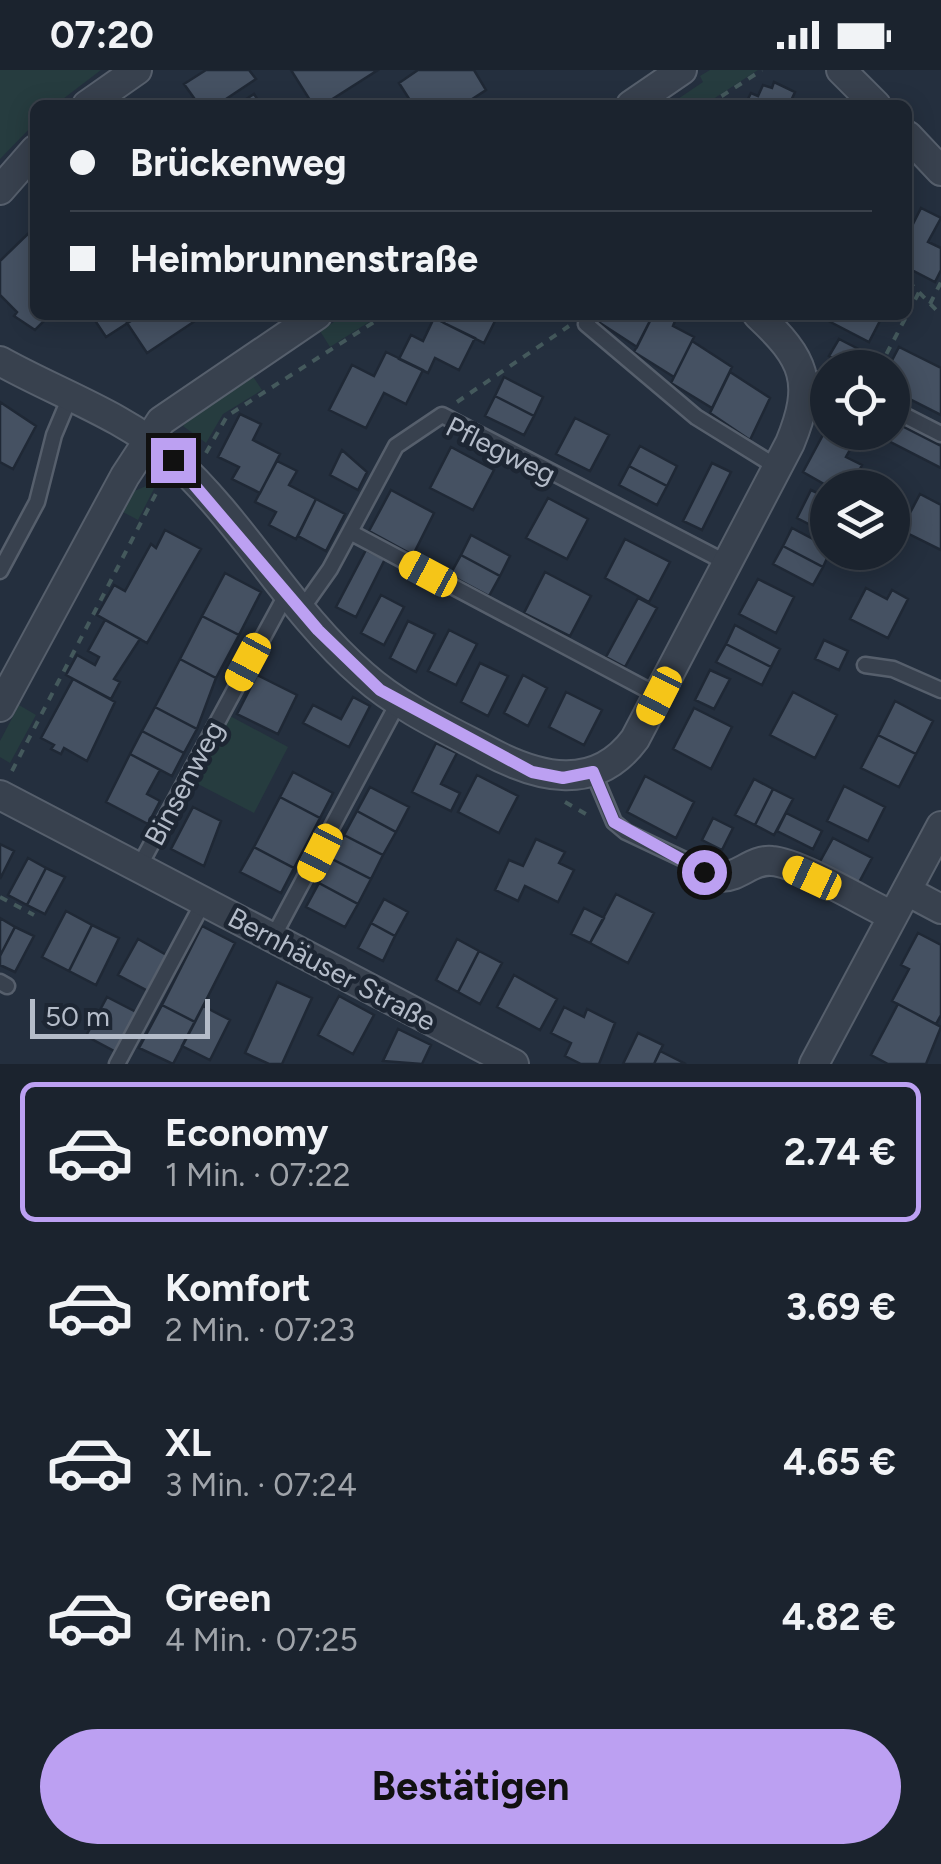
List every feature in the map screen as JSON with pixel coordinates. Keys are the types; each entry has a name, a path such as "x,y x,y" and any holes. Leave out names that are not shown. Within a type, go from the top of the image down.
{"street":[{"path":"94,100 137,70"},
{"path":"638,100 682,70"},
{"path":"841,70 871,100"},
{"path":"912,140 941,171"},
{"path":"0,190 30,156"},
{"path":"0,707 147,438 175,408 309,320"},
{"path":"763,320 810,372"},
{"path":"0,361 147,438 183,469 294,602 360,673 399,701 514,765 550,777 593,772 625,753 659,696 777,466 810,392"},
{"name":"Bernhäuser Straße","path":"3,789 139,868 514,1064"},
{"path":"814,1064 941,826"},
{"path":"721,877 734,877 769,860 900,904 941,910"}],"lane":[{"path":"588,320 586,324 696,417 777,466"},
{"path":"0,571 37,502 54,435 70,397"},
{"name":"Pflegweg","path":"294,602 350,532 396,446 442,416 726,563"},
{"path":"910,418 941,434"},
{"path":"350,532 659,696"},
{"name":"Binsenweg","path":"139,868 294,602"},
{"path":"864,666 893,668 941,690"},
{"path":"272,939 399,701"},
{"path":"593,772 614,822 637,838 721,877"},
{"name":"Bernhäuser Straße","path":"117,1064 204,901"}],"path":[{"path":"716,100 762,70"},
{"path":"930,304 941,282"},
{"path":"912,284 941,315"},
{"path":"912,305 919,292"},
{"path":"3,789 183,469 227,416 377,320"},
{"path":"888,350 904,320"},
{"path":"442,416 573,321"},
{"path":"550,777 572,807 600,821 614,822"},
{"path":"0,896 34,915"}],"green space":[{"path":"0,70 101,70 62,100 30,100 30,128 0,159"},
{"path":"710,70 758,70 712,100 676,100 703,82 700,76"},
{"path":"337,320 369,322 330,347 320,331"},
{"path":"252,375 262,390 223,414 206,443 183,426 194,412"},
{"path":"158,481 138,520 121,511 132,492"},
{"path":"19,705 36,715 10,763 0,757 0,741"},
{"path":"230,716 288,747 254,813 194,782"}],"building":[{"path":"206,70 249,70 256,79 224,100 195,100 184,84"},
{"path":"291,70 378,70 331,100 310,100"},
{"path":"418,70 474,70 486,90 471,100 410,100 399,83"},
{"path":"774,82 795,92 791,100 748,100 751,93 758,96 763,85 772,88"},
{"path":"921,208 941,218 928,242 941,248 941,270 935,282 912,270 912,226"},
{"path":"30,232 30,320 45,320 35,330 14,316 17,312 0,295 0,261"},
{"path":"98,320 132,320 106,337"},
{"path":"132,320 195,321 147,353 127,323"},
{"path":"433,320 475,338 459,370 435,358 428,373 399,359 411,335 423,341"},
{"path":"446,320 496,320 484,343 444,323"},
{"path":"598,320 650,320 637,347"},
{"path":"650,320 675,321 673,326 694,337 674,377 634,352"},
{"path":"827,320 880,320 869,342"},
{"path":"839,339 860,350 833,350"},
{"path":"692,341 732,367 712,408 671,383"},
{"path":"386,352 423,370 406,404 384,393 366,428 329,410 352,365 374,376"},
{"path":"910,352 941,368 941,415 910,399"},
{"path":"730,372 770,398 750,440 710,413"},
{"path":"504,377 543,397 534,416 495,396"},
{"path":"495,396 534,416 524,435 485,416"},
{"path":"0,402 36,426 13,469 0,462"},
{"path":"240,414 261,424 253,440 280,454 260,493 232,479 239,467 218,457"},
{"path":"575,418 609,435 590,471 556,454"},
{"path":"910,430 941,446 941,468 906,450 910,450"},
{"path":"640,446 677,466 667,486 629,466"},
{"path":"451,447 494,470 473,510 430,488"},
{"path":"342,450 367,472 358,490 330,475"},
{"path":"815,450 850,450 846,457 862,465 859,470 810,470 810,476 803,472"},
{"path":"277,461 297,471 289,485 316,499 296,539 269,525 276,512 255,502"},
{"path":"712,463 731,472 702,530 683,521"},
{"path":"629,466 667,486 657,505 619,485"},
{"path":"391,490 434,513 413,555 369,531"},
{"path":"810,492 810,525 797,518"},
{"path":"920,494 941,505 941,550 910,534 910,513"},
{"path":"548,498 588,519 567,559 526,538"},
{"path":"316,499 345,514 326,551 298,536"},
{"path":"792,528 810,538 810,560 783,546"},
{"path":"165,530 201,549 147,643 97,615 114,585 125,591 151,544 156,548"},
{"path":"471,535 510,556 500,576 461,555"},
{"path":"625,539 670,562 649,602 605,578"},
{"path":"783,546 810,560 810,570 821,570 813,585 773,564"},
{"path":"366,550 385,559 356,617 336,607"},
{"path":"461,555 500,576 489,596 450,575"},
{"path":"545,572 591,596 570,636 524,613"},
{"path":"225,573 261,592 239,635 202,616"},
{"path":"758,579 794,597 776,633 739,614"},
{"path":"866,588 887,599 892,590 908,599 888,638 850,619"},
{"path":"381,595 404,607 384,645 361,633"},
{"path":"638,598 657,608 625,667 606,657"},
{"path":"202,616 239,635 216,678 180,659"},
{"path":"105,620 140,639 114,679 120,682 111,699 66,675 77,655 95,665 99,657 88,651"},
{"path":"408,621 435,634 416,672 390,658"},
{"path":"735,625 780,649 771,667 726,644"},
{"path":"449,630 477,644 456,685 428,671"},
{"path":"824,640 848,651 839,670 815,659"},
{"path":"726,644 771,667 762,685 716,662"},
{"path":"180,659 216,678 197,729 155,707"},
{"path":"480,663 508,676 488,716 461,702"},
{"path":"710,670 730,679 714,709 695,700"},
{"path":"257,675 297,695 278,734 237,714"},
{"path":"523,675 547,688 528,726 504,713"},
{"path":"73,679 115,702 87,761 64,748 61,754 51,749 54,745 41,738"},
{"path":"566,692 602,710 584,745 549,727"},
{"path":"793,692 837,715 815,758 770,735"},
{"path":"353,697 370,706 349,747 303,723 313,705 341,719"},
{"path":"895,701 933,721 916,754 878,735"},
{"path":"155,707 197,729 184,753 142,731"},
{"path":"694,708 732,727 711,769 673,749"},
{"path":"142,731 184,753 172,776 130,754"},
{"path":"878,735 916,754 899,787 861,768"},
{"path":"436,743 457,753 441,784 460,793 451,811 412,792"},
{"path":"130,754 160,770 147,794 160,801 148,824 106,802"},
{"path":"293,772 333,793 320,818 280,797"},
{"path":"477,775 518,796 499,833 458,812"},
{"path":"645,776 694,802 676,838 627,812"},
{"path":"754,779 773,789 755,825 735,815"},
{"path":"844,786 885,807 868,841 827,821"},
{"path":"370,787 409,807 396,832 357,811"},
{"path":"773,789 793,799 774,835 755,825"},
{"path":"280,797 320,818 294,868 254,847"},
{"path":"193,807 221,821 204,866 171,849"},
{"path":"357,811 396,832 383,855 344,835"},
{"path":"786,813 822,831 813,849 777,831"},
{"path":"713,818 733,828 722,850 702,840"},
{"path":"344,835 383,855 371,879 332,859"},
{"path":"833,838 872,858 856,888 817,867"},
{"path":"536,839 565,852 559,863 574,870 558,902 525,886 518,901 495,890 509,860 523,866"},
{"path":"0,844 14,851 0,879"},
{"path":"254,847 294,868 281,893 240,872"},
{"path":"28,858 46,868 27,905 8,895"},
{"path":"332,859 371,879 358,904 319,883"},
{"path":"46,868 65,877 45,914 27,905"},
{"path":"319,883 358,904 345,927 306,907"},
{"path":"616,894 654,913 628,963 590,943"},
{"path":"384,899 408,912 395,936 371,923"},
{"path":"584,908 604,918 590,943 571,934"},
{"path":"66,911 92,925 69,971 42,957"},
{"path":"0,918 15,927 0,956"},
{"path":"371,923 395,936 383,961 358,948"},
{"path":"92,925 119,938 96,985 69,971"},
{"path":"202,926 235,943 195,1022 162,1005"},
{"path":"15,927 34,936 15,972 0,965 0,956"},
{"path":"918,933 941,945 941,1015 936,1024 892,1001 909,969 901,965"},
{"path":"138,939 170,957 150,992 118,975"},
{"path":"457,939 479,951 458,992 436,980"},
{"path":"479,951 502,963 480,1004 458,992"},
{"path":"514,975 557,999 540,1030 497,1007"},
{"path":"277,982 312,998 282,1064 269,1064 245,1053"},
{"path":"339,996 374,1015 353,1054 318,1035"},
{"path":"107,997 138,1013 118,1053 86,1036"},
{"path":"898,1004 941,1027 926,1064 888,1064 871,1055"},
{"path":"162,1005 195,1022 173,1064 139,1048"},
{"path":"203,1006 230,1020 210,1060 182,1046"},
{"path":"564,1007 584,1017 587,1009 615,1023 599,1064 581,1064 565,1056 571,1043 551,1033"},
{"path":"398,1029 431,1045 422,1064 383,1061"},
{"path":"638,1033 663,1045 654,1064 623,1064"},
{"path":"660,1051 686,1064 654,1064"}],"route":[{"path":"173,460 318,630 380,690 532,772 563,778 593,772 614,822 704,872"}]}
